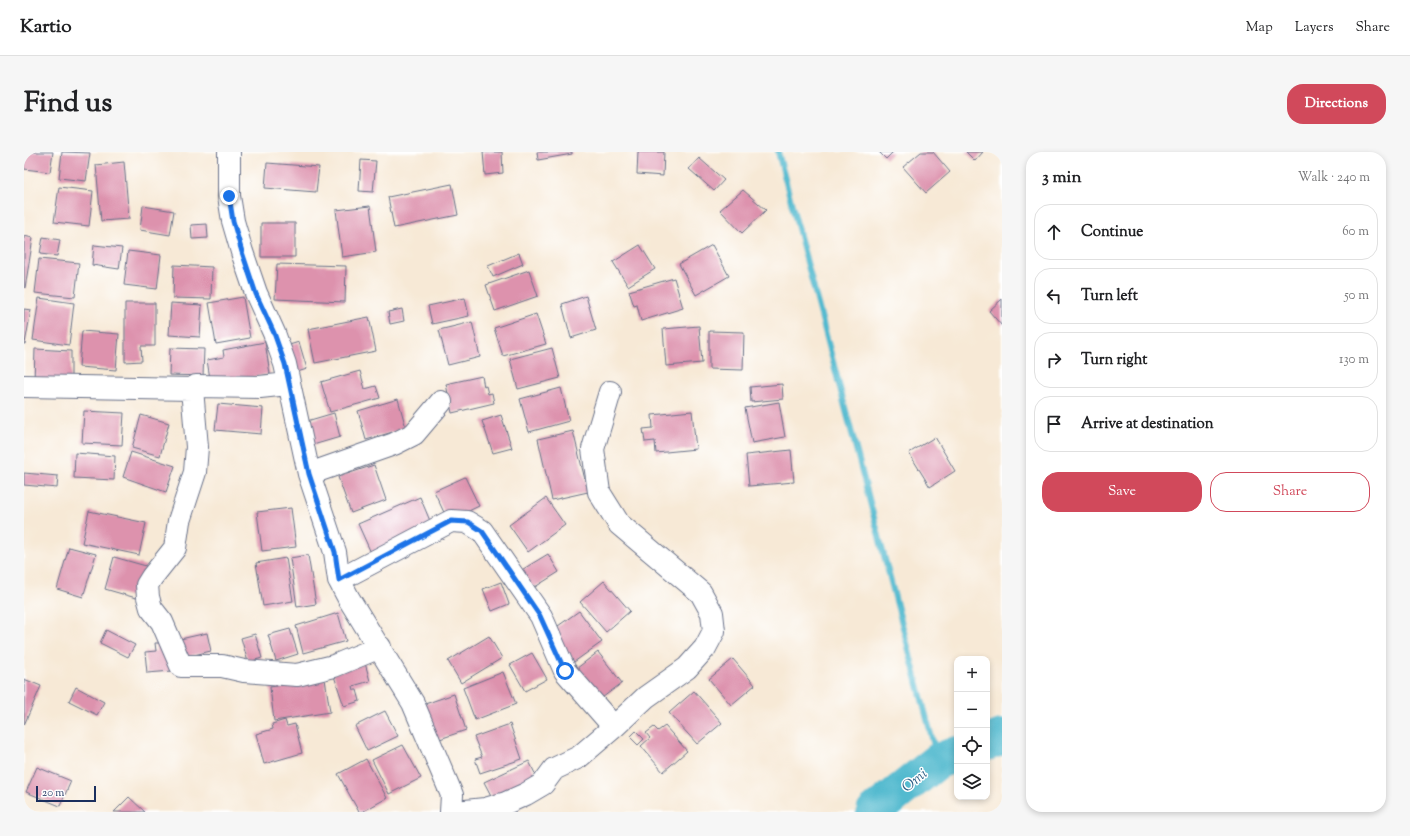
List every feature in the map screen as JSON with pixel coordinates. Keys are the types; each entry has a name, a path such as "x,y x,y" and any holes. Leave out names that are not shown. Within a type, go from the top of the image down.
{"street":[{"path":"229,152 229,196 233,221 256,294 274,333 285,364 288,384 309,474 335,552 339,580 348,599 414,703 452,795 451,812"},
{"path":"24,386 192,389 196,386 260,386 288,384"},
{"path":"192,389 197,447 195,472 179,521 175,548 147,585 151,608 162,622 181,666 222,666 244,671 297,675 334,666 380,648"},
{"path":"456,812 485,809 506,803 543,784 554,769 579,757 646,697 687,668 705,648 714,631 712,613 701,593 618,524 599,492 593,449 610,392"},
{"path":"309,474 394,444 414,434 441,402"},
{"path":"339,580 451,521 468,522 482,531 540,616 565,671 614,727"}],"building":[{"path":"24,152 53,152 50,172 24,169"},
{"path":"62,152 90,153 86,181 59,178"},
{"path":"483,152 502,152 503,173 485,175"},
{"path":"537,152 572,152 572,154 538,160"},
{"path":"638,152 664,152 663,176 637,174"},
{"path":"879,152 893,152 886,159"},
{"path":"921,152 933,152 950,172 926,193 903,167"},
{"path":"966,152 983,152 975,161"},
{"path":"699,158 724,180 714,191 689,169"},
{"path":"361,160 376,161 373,192 359,191"},
{"path":"124,162 129,219 101,221 96,165"},
{"path":"267,163 319,167 316,192 265,188"},
{"path":"452,184 458,215 394,228 388,197"},
{"path":"59,187 93,191 89,226 54,222"},
{"path":"743,190 766,210 742,233 720,210"},
{"path":"143,206 174,211 170,235 140,230"},
{"path":"370,206 376,252 342,257 336,210"},
{"path":"261,223 295,223 295,257 261,257"},
{"path":"207,224 208,238 192,239 191,225"},
{"path":"24,236 33,238 25,288 24,288"},
{"path":"43,237 60,240 57,256 40,254"},
{"path":"94,245 122,248 119,269 92,265"},
{"path":"640,245 655,269 628,286 613,262"},
{"path":"712,245 729,276 696,295 679,264"},
{"path":"128,251 161,255 157,289 124,285"},
{"path":"519,253 523,264 493,277 488,266"},
{"path":"39,259 79,263 75,297 35,293"},
{"path":"277,264 346,266 345,302 275,299"},
{"path":"174,265 212,267 211,299 173,298"},
{"path":"529,270 538,296 495,311 486,285"},
{"path":"674,278 683,308 641,321 637,305 634,306 629,291"},
{"path":"586,296 596,330 571,338 562,304"},
{"path":"243,297 250,338 216,344 209,303"},
{"path":"39,298 74,303 69,345 33,340"},
{"path":"465,298 469,316 432,324 428,306"},
{"path":"1002,299 1002,326 989,311"},
{"path":"125,303 155,303 155,346 141,346 142,361 125,362"},
{"path":"171,303 202,305 200,337 169,335"},
{"path":"24,309 31,310 25,344 24,344"},
{"path":"402,309 404,321 390,324 388,312"},
{"path":"536,314 546,344 503,356 494,328"},
{"path":"369,317 376,351 315,363 308,329"},
{"path":"472,322 480,357 448,365 439,330"},
{"path":"699,326 702,363 666,366 663,329"},
{"path":"82,331 119,334 116,370 79,367"},
{"path":"709,331 744,332 743,370 709,369"},
{"path":"265,342 270,374 211,385 207,360 224,357 223,350"},
{"path":"299,342 307,369 294,373 286,346"},
{"path":"170,348 204,349 203,376 169,375"},
{"path":"552,348 560,378 518,389 510,359"},
{"path":"35,349 71,351 71,383 34,382"},
{"path":"360,371 365,389 376,386 380,398 330,412 321,382"},
{"path":"482,376 484,387 486,386 488,394 492,393 494,403 452,413 446,384"},
{"path":"782,384 783,399 751,402 750,387"},
{"path":"561,388 569,421 529,432 520,399"},
{"path":"398,399 406,428 366,440 358,411"},
{"path":"779,402 785,437 752,443 745,408"},
{"path":"218,404 263,408 261,434 215,430"},
{"path":"84,411 124,413 122,445 82,443"},
{"path":"692,411 696,449 656,453 655,441 645,442 643,429 653,428 652,415"},
{"path":"334,413 340,437 313,445 307,421"},
{"path":"141,415 169,423 160,456 132,448"},
{"path":"501,415 512,448 493,453 482,421"},
{"path":"573,431 588,492 552,500 538,439"},
{"path":"935,437 955,471 930,487 909,453"},
{"path":"791,450 794,482 749,486 746,455"},
{"path":"131,452 175,466 166,492 123,477"},
{"path":"75,453 115,456 114,480 74,478"},
{"path":"374,465 386,500 351,513 338,477"},
{"path":"24,473 58,476 57,488 24,485"},
{"path":"465,477 479,506 448,521 434,491"},
{"path":"420,497 433,528 372,555 358,524"},
{"path":"546,498 565,525 528,552 509,525"},
{"path":"291,508 296,547 262,551 257,512"},
{"path":"89,511 146,523 139,555 82,543"},
{"path":"69,547 96,554 83,597 57,589"},
{"path":"548,554 559,572 527,592 515,574"},
{"path":"308,555 316,604 297,607 290,558"},
{"path":"114,557 146,566 136,598 105,589"},
{"path":"286,558 293,601 263,606 256,563"},
{"path":"604,581 630,611 606,632 580,602"},
{"path":"501,582 509,604 492,611 483,589"},
{"path":"579,611 602,642 574,662 551,631"},
{"path":"338,613 346,641 303,653 296,626"},
{"path":"290,629 298,654 276,661 268,635"},
{"path":"106,630 135,645 128,657 100,643"},
{"path":"207,633 211,651 181,658 176,640"},
{"path":"255,634 262,658 248,662 241,638"},
{"path":"489,636 502,658 461,683 448,661"},
{"path":"155,643 162,643 162,650 170,650 172,671 147,673 145,652 156,651"},
{"path":"598,652 622,683 595,703 572,672"},
{"path":"532,653 547,679 525,691 510,665"},
{"path":"733,659 755,685 731,705 709,679"},
{"path":"365,663 370,681 353,686 354,690 357,690 360,701 344,706 333,673"},
{"path":"503,672 516,704 475,720 463,688"},
{"path":"24,679 41,686 24,725"},
{"path":"325,679 330,712 274,721 270,687"},
{"path":"76,687 104,702 97,715 69,701"},
{"path":"694,691 722,723 697,744 669,713"},
{"path":"454,694 466,730 434,741 422,705"},
{"path":"385,711 398,736 367,751 355,726"},
{"path":"285,720 287,726 295,724 302,753 264,764 256,734 273,729 272,724"},
{"path":"510,724 522,759 480,773 475,759 482,757 474,737"},
{"path":"665,726 687,751 663,772 641,746 650,738 646,733 654,727 658,731"},
{"path":"636,731 644,739 638,745 630,737"},
{"path":"403,745 421,778 389,794 372,760"},
{"path":"366,759 387,798 362,812 359,812 338,774"},
{"path":"529,761 540,784 496,805 484,782"},
{"path":"37,767 71,781 60,806 26,792"},
{"path":"129,797 145,812 114,812"}],"waterway":[{"path":"778,152 938,761"},
{"name":"Omi","path":"990,742 1002,737"},
{"name":"Omi","path":"874,812 938,761 954,755"}],"route":[{"path":"229,196 233,221 256,294 274,333 285,364 288,384 309,474 335,552 339,580 451,521 468,522 482,531 540,616 565,671"}]}
